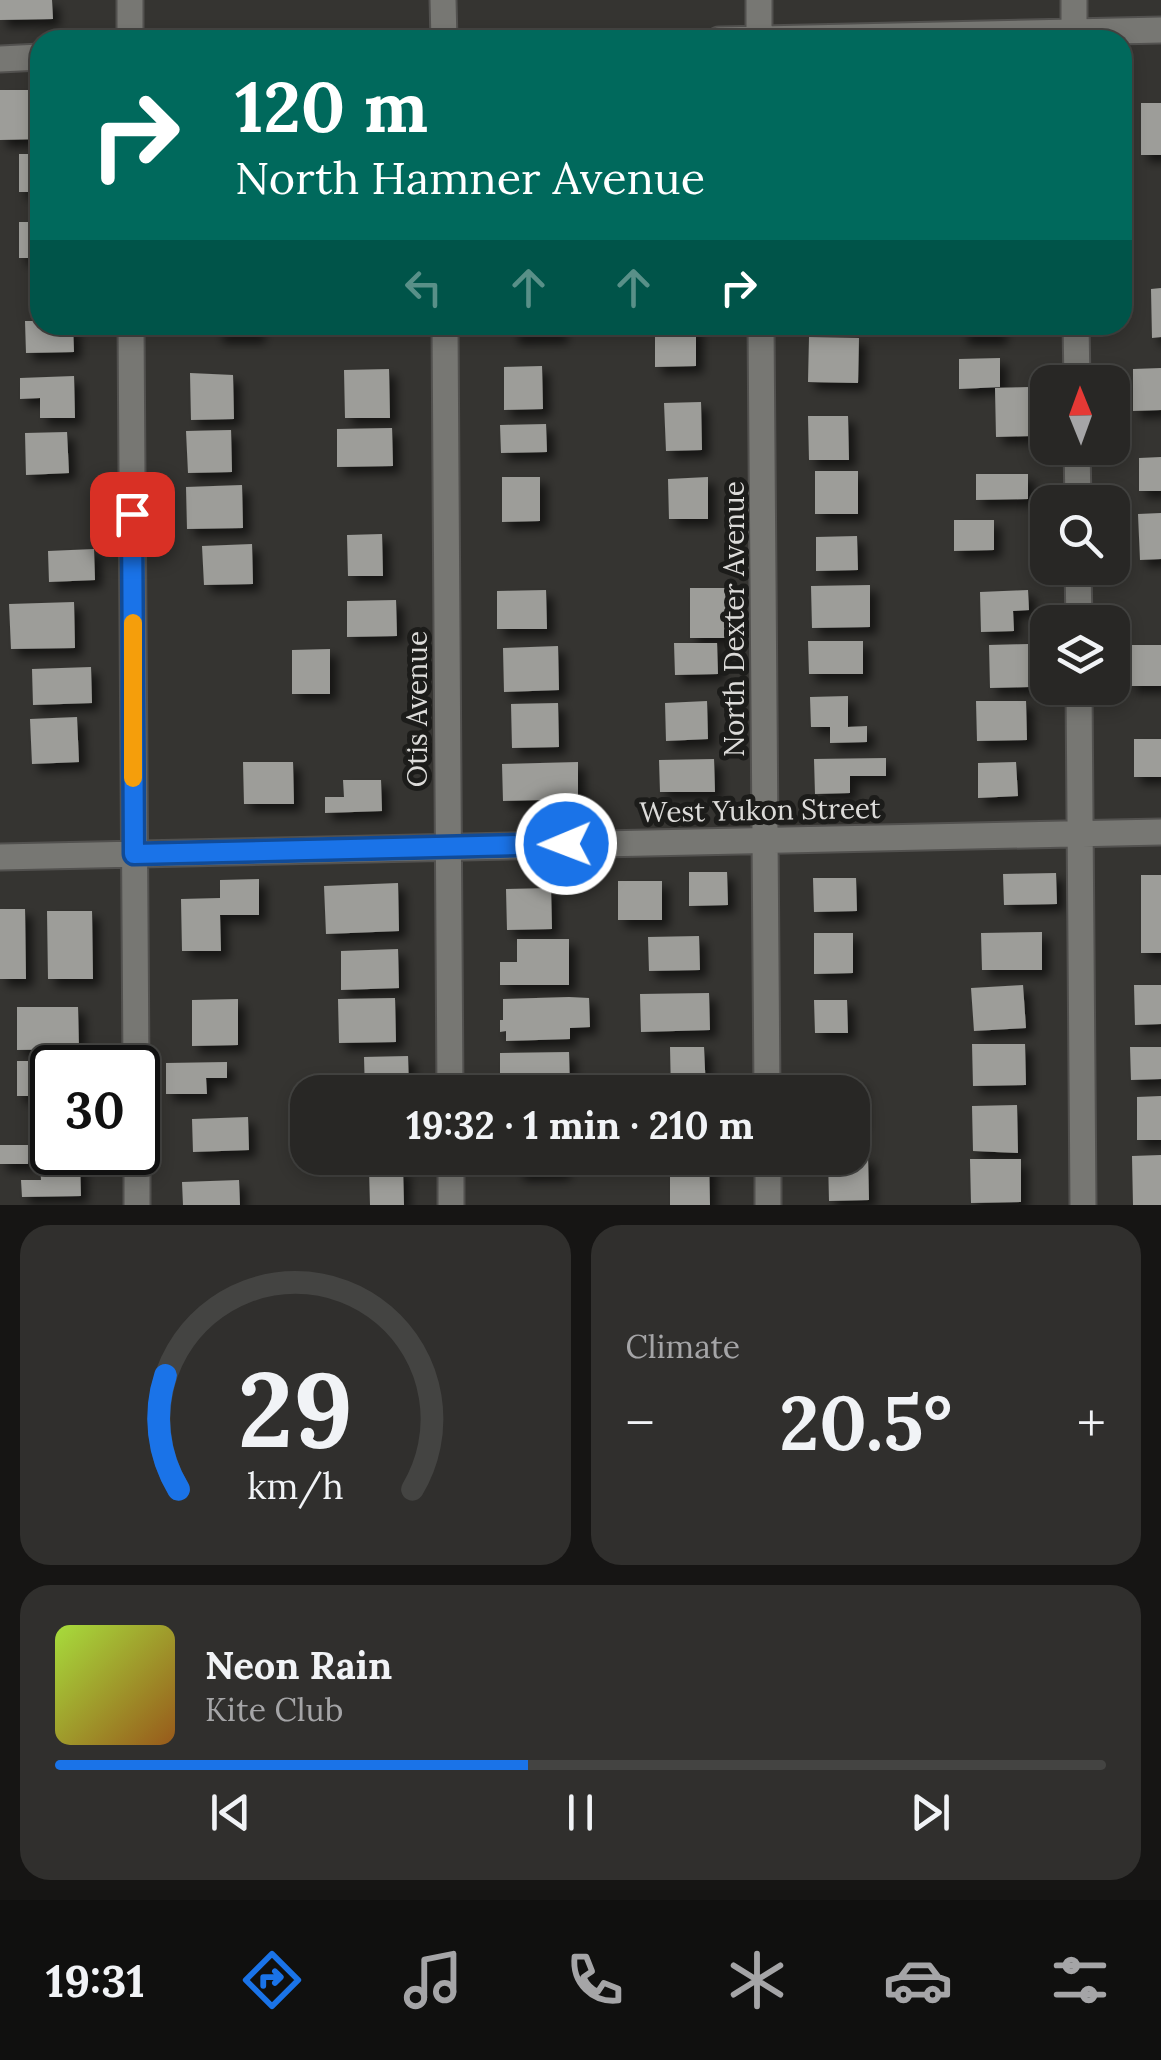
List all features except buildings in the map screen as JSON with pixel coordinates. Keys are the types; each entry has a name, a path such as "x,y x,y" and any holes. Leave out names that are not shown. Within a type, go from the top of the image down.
{"street":[{"path":"130,0 130,30"},
{"path":"444,0 444,30"},
{"path":"759,0 760,30"},
{"path":"1074,0 1074,30"},
{"path":"1132,32 1161,30"},
{"path":"0,59 30,58"},
{"path":"132,335 136,1045"},
{"name":"Otis Avenue","path":"445,335 450,1075"},
{"name":"North Dexter Avenue","path":"762,335 767,1075"},
{"path":"1076,335 1077,365"},
{"path":"1079,705 1083,1205"},
{"name":"West Yukon Street","path":"0,856 1161,832"},
{"path":"137,1175 137,1205"},
{"path":"451,1175 451,1205"},
{"path":"768,1175 768,1205"}],"slow traffic":[{"path":"133,623 133,778"}],"route":[{"path":"132,514 134,854 566,844"}]}
